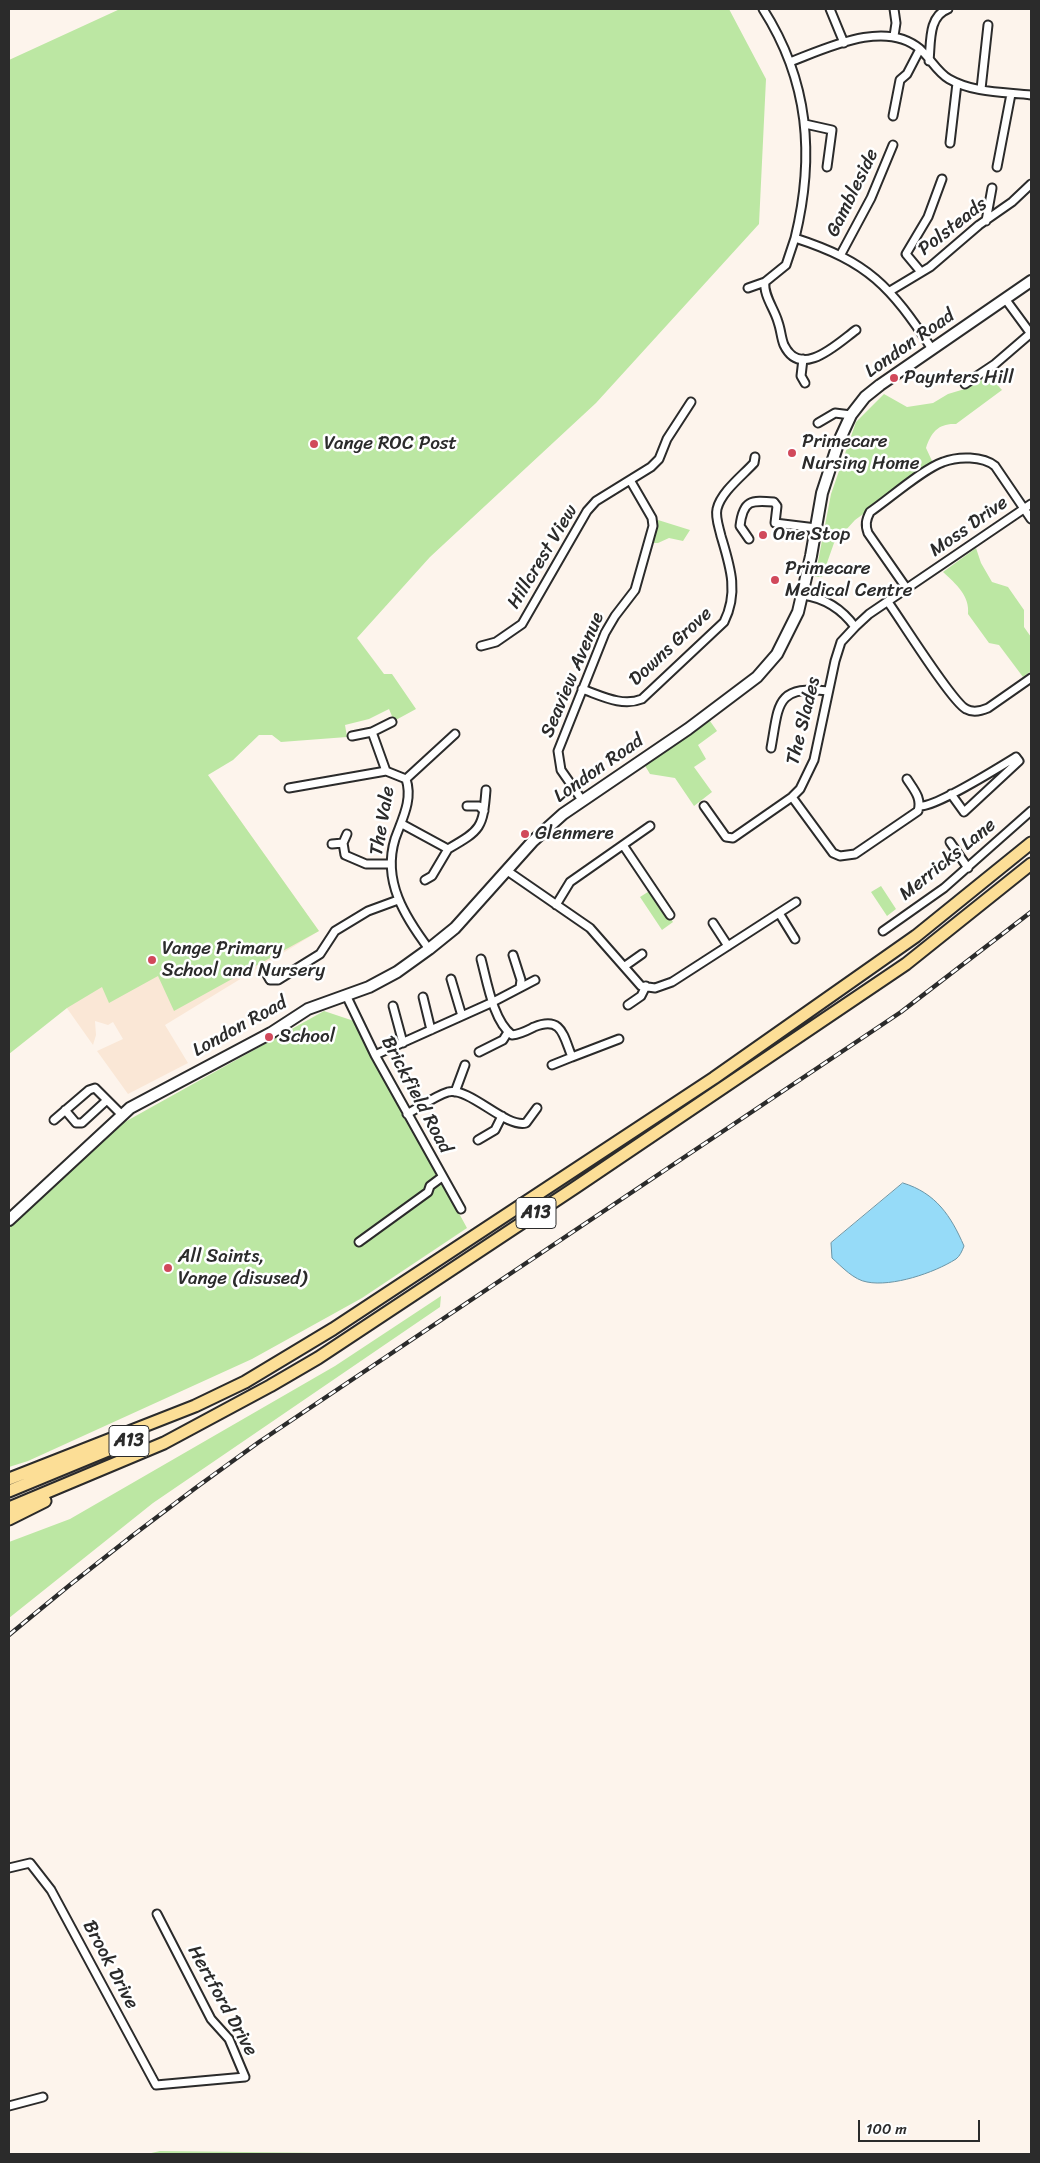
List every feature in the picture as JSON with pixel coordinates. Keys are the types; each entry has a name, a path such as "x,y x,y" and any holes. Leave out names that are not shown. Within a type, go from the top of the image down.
{"highway":[{"name":"A13","path":"9,1491 163,1426 245,1382 358,1314 714,1078 916,936 1031,843"},
{"name":"A13","path":"9,1519 201,1425 270,1386 368,1325 906,964 1031,864"},
{"name":"A13","path":"9,1479 146,1427 245,1382"},
{"name":"A13","path":"9,1508 130,1460"}],"main road":[{"name":"London Road","path":"9,1220 130,1108 271,1033 308,1009 369,987 397,972 429,949 472,910 533,841 582,800 696,723 757,677 777,654 793,624 803,595 829,466 851,415 865,397 880,384 1006,300 1031,281"}],"street":[{"path":"748,288 765,282 786,265 795,238 807,170 805,124 790,62 763,9"},
{"path":"830,9 844,44"},
{"path":"894,9 896,17 894,36"},
{"path":"930,61 934,22 941,12 948,9"},
{"path":"981,89 988,25"},
{"path":"790,62 875,35 894,36 920,49 941,73 957,83 1011,94 1031,95"},
{"path":"893,116 897,87 920,49"},
{"path":"950,143 957,83"},
{"path":"997,167 1011,94"},
{"path":"805,124 832,130 827,167"},
{"name":"Gambleside","path":"841,254 871,198 893,145"},
{"path":"921,272 906,254 928,217 942,179"},
{"name":"Polsteads","path":"890,290 921,272 986,220 1012,202 1031,184"},
{"path":"986,220 992,188"},
{"path":"795,238 841,254 859,265 890,290 932,349"},
{"path":"765,282 764,287 784,344 793,355 803,359 812,359 823,355 856,330"},
{"path":"965,384 995,364 1031,334 1006,300"},
{"path":"803,359 801,376 805,383"},
{"name":"Hillcrest View","path":"481,646 496,642 522,624 587,511 596,501 651,467 659,458 667,439 691,402"},
{"path":"818,423 835,413 851,415"},
{"name":"Downs Grove","path":"582,689 622,702 633,702 642,699 716,633 729,613 733,579 718,525 717,510 728,492 754,463 755,457"},
{"path":"907,589 865,526 870,512 943,462 983,459 989,461 995,466 1031,519"},
{"name":"Seaview Avenue","path":"582,800 561,770 558,758 582,689 605,633 615,616 635,590 653,526 652,518 630,480"},
{"path":"749,539 740,526 741,517 746,506 756,500 774,502 777,506 775,523 816,528"},
{"name":"Moss Drive","path":"855,627 869,614 1031,504"},
{"path":"803,595 822,599 838,610 855,627"},
{"path":"888,602 952,694 965,709 980,711 988,708 1031,678"},
{"name":"The Slades","path":"704,806 726,837 733,838 792,797 800,789 814,760 828,691 841,642 855,627"},
{"path":"771,748 778,709 783,699 790,694 807,689 828,691"},
{"path":"352,736 372,732 392,722"},
{"path":"372,732 386,771"},
{"name":"The Vale","path":"406,779 455,734"},
{"path":"920,806 930,806 951,794 1016,758 1019,761 964,812 951,794"},
{"name":"The Vale","path":"289,788 386,771 406,779 410,790 402,824 395,840 391,864 398,900 409,922 429,949"},
{"path":"792,797 829,848 840,856 855,854 914,816 920,806 918,795 907,779"},
{"path":"425,880 432,876 448,849 472,835 483,819 486,790"},
{"path":"467,806 479,806 484,811"},
{"name":"Merricks Lane","path":"883,931 968,868 1031,811"},
{"path":"402,824 448,849"},
{"path":"556,905 570,882 650,826"},
{"path":"347,834 343,843 345,855 366,864 391,864"},
{"path":"950,842 968,868"},
{"path":"332,844 343,843"},
{"path":"623,845 670,915"},
{"path":"506,870 590,928 641,986 655,988 672,982 796,902"},
{"path":"264,970 270,980 278,980 320,954 335,931 368,911 398,900"},
{"path":"779,913 795,939"},
{"path":"712,923 728,946"},
{"path":"625,966 642,954"},
{"path":"514,955 520,987"},
{"path":"481,959 493,1002 508,1032 512,1035 521,1034 534,1027 553,1023 559,1027 572,1057"},
{"path":"451,978 462,1016"},
{"path":"375,1055 493,1002 534,980"},
{"path":"628,1005 641,996 646,986"},
{"name":"Brickfield Road","path":"346,995 375,1055 461,1209"},
{"path":"423,996 431,1030"},
{"path":"393,1006 403,1043"},
{"path":"480,1052 503,1040 508,1032"},
{"path":"552,1064 619,1039"},
{"path":"454,1092 465,1065"},
{"path":"54,1120 95,1088 122,1115"},
{"path":"407,1114 446,1093 454,1092 463,1094 502,1116 524,1124 537,1108"},
{"path":"65,1110 76,1123 82,1123 107,1100"},
{"path":"478,1140 495,1130 502,1116"},
{"path":"359,1242 428,1192 430,1186 442,1177"},
{"name":"Brook Drive","path":"9,1868 30,1863 51,1890 156,2085 245,2077"},
{"name":"Hertford Drive","path":"157,1914 211,2019 229,2039 245,2077"},
{"path":"9,2106 43,2097"}],"shaded area":[{"name":"Vange Primary School and Nursery","path":"220,792 319,931 165,1025 188,1063 128,1094 97,1051 123,1039 113,1022 108,1025 95,1021 96,1035 93,1045 13,932"}],"green space":[{"path":"120,9 729,9 766,79 759,224 596,403 430,557 357,638 384,674 392,674 416,709 394,721 389,709 369,719 345,725 347,737 281,742 272,735 259,735 233,760 208,775 319,931 174,1011 158,976 109,1003 102,987 67,1008 9,1054 9,60"},
{"path":"989,376 1002,390 956,424 945,425 933,433 926,448 933,463 855,520 834,543 822,577 815,577 831,494 856,422 884,394 907,407 933,403 948,394 968,388"},
{"path":"658,520 690,530 683,541 669,538 658,543 652,543"},
{"path":"976,548 981,563 992,582 1008,587 1024,610 1024,627 1031,637 1031,671 1023,677 999,645 989,643 968,614 967,602 961,591 943,572"},
{"path":"710,721 717,731 698,745 706,759 694,767 712,792 694,806 675,778 650,774 644,764"},
{"path":"881,886 896,909 887,916 871,892"},
{"path":"651,890 673,922 662,930 640,897"},
{"path":"324,1011 354,1021 467,1228 362,1298 252,1359 28,1461 9,1467 9,1225 123,1123"},
{"path":"441,1296 440,1307 153,1503 9,1618 9,1542 70,1519 335,1366"},
{"path":"160,2151 328,2153 330,2154 147,2154"}],"water":[{"path":"903,1183 925,1193 941,1207 959,1235 964,1246 962,1252 956,1259 947,1264 913,1278 877,1283 857,1279 832,1258 831,1243"}],"railway":[{"path":"9,1635 132,1536 259,1442 901,1012 1031,912"}],"place":[{"name":"Paynters Hill","path":"894,378"},
{"name":"Vange ROC Post","path":"314,444"},
{"name":"Primecare Nursing Home","path":"792,453"},
{"name":"One Stop","path":"763,535"},
{"name":"Primecare Medical Centre","path":"775,580"},
{"name":"Glenmere","path":"525,834"},
{"name":"Vange Primary School and Nursery","path":"152,960"},
{"name":"School","path":"269,1037"},
{"name":"All Saints, Vange (disused)","path":"168,1268"}]}
